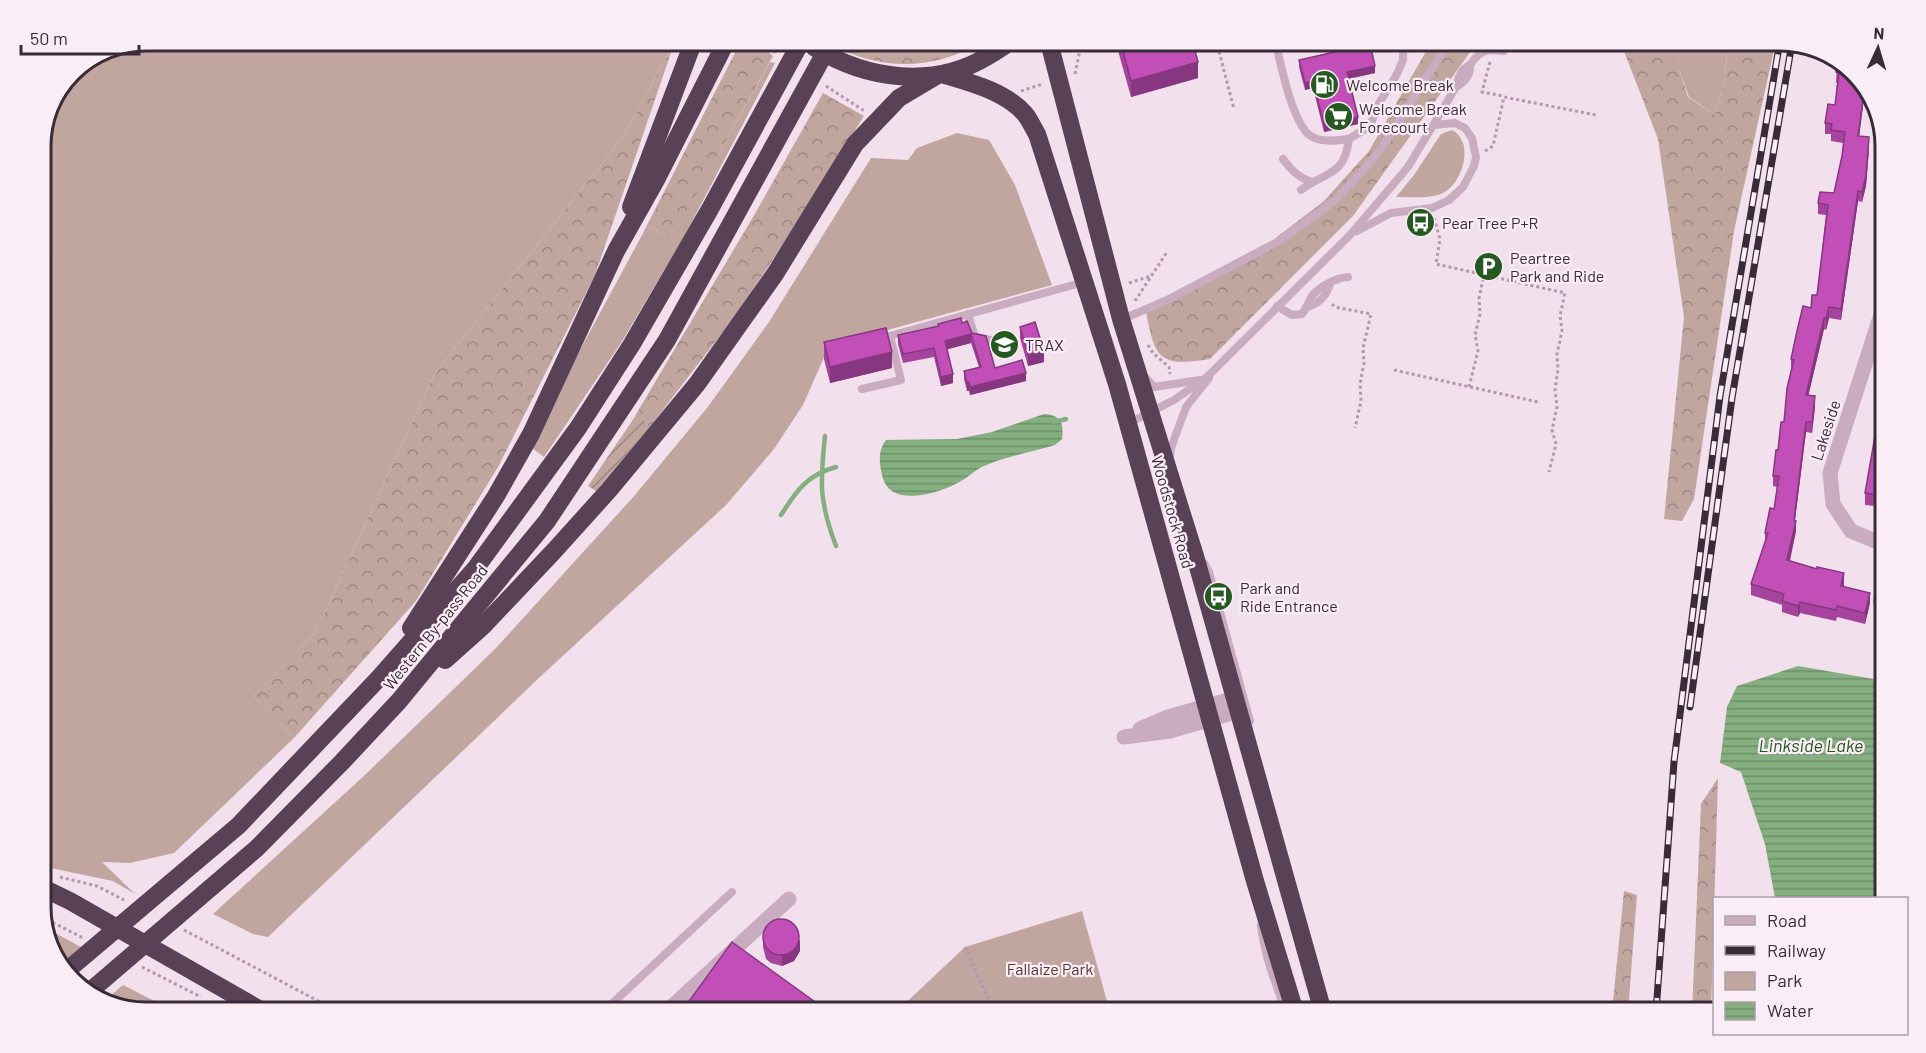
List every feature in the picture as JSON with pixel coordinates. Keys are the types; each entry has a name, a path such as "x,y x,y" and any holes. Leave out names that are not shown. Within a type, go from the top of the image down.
{"highway":[{"path":"616,251 640,179 690,51"},
{"path":"379,678 496,496 531,434 616,251 657,178 721,51"},
{"name":"Western By-pass Road","path":"72,966 239,825 379,678 475,569 578,428 632,344 798,51"},
{"path":"822,51 839,61 866,70 908,76 941,75"},
{"name":"Western By-pass Road","path":"95,987 257,848 399,701 547,521 668,340 826,51"},
{"path":"399,701 483,626 617,481 697,384 769,283 855,144 899,98 941,75 975,64 994,51"},
{"path":"1051,51 1121,319 1150,413"},
{"name":"Woodstock Road","path":"941,75 986,89 1012,102 1026,114 1037,134 1117,384 1255,881 1292,1002"},
{"name":"Woodstock Road","path":"1150,413 1189,536 1320,1002"},
{"path":"51,892 247,1002"}],"street":[{"name":"Lakeside","path":"1875,333 1830,473 1833,504 1851,531 1875,540"},
{"path":"1209,713 1237,704"},
{"path":"677,1002 789,899"}],"lane":[{"path":"1278,51 1296,117 1309,135 1326,141 1348,139 1370,126 1378,105 1392,84 1403,60 1403,51"},
{"path":"1121,319 1167,300 1281,240 1333,202 1361,173 1385,143 1443,51"},
{"path":"1168,470 1171,448 1186,406 1218,368 1277,306 1350,235 1408,167 1456,87 1465,67 1484,51"},
{"path":"1378,105 1379,95"},
{"path":"1350,235 1391,213 1432,208 1457,194 1469,176 1476,157 1472,138 1465,128 1455,123 1434,125"},
{"path":"1301,190 1312,182 1330,175 1347,152 1348,139"},
{"path":"1283,159 1293,172 1302,179 1312,182"},
{"path":"1277,306 1292,315 1302,314 1308,307 1310,299 1322,287 1339,278 1348,277"},
{"path":"870,342 1084,282"},
{"path":"1308,307 1316,304 1328,292 1330,284"},
{"path":"968,314 975,337 1007,343"},
{"path":"862,389 901,380 890,336"},
{"path":"1136,367 1154,387 1201,380"},
{"path":"1127,423 1174,400 1218,368"},
{"path":"1117,384 1121,428 1169,593 1185,625"},
{"path":"1189,536 1212,582 1248,712 1268,815"},
{"path":"1255,881 1262,939 1283,1002"},
{"path":"614,1002 732,892"}],"path":[{"path":"1218,51 1234,109"},
{"path":"1488,51 1490,60 1486,86 1482,92 1596,116"},
{"path":"1476,157 1493,146 1504,97"},
{"path":"1432,208 1440,239 1436,264 1565,293 1560,316 1562,331 1557,354 1558,369 1555,390 1557,407 1552,430 1556,444 1549,472"},
{"path":"1134,302 1167,252"},
{"path":"1470,387 1478,351 1475,335 1480,314 1479,298 1485,275"},
{"path":"1129,283 1153,276"},
{"path":"1323,297 1335,307 1371,314 1364,348 1360,384 1361,401 1355,428"},
{"path":"1394,370 1538,402"},
{"path":"58,876 97,886 126,901"},
{"path":"175,926 320,1002"},
{"path":"965,947 990,1002"}],"green space":[{"path":"146,51 670,51 624,136 435,373 315,633 253,696 294,738 174,853 130,863 102,862 135,894 113,881 51,868 51,140 54,121 71,88 83,75 99,64 116,56"},
{"path":"672,51 595,275 498,467 416,601 294,738 253,696 315,633 435,373 624,136"},
{"path":"736,51 767,51 773,56 667,247 664,236 653,227 642,235"},
{"path":"844,51 965,51 916,64 881,62"},
{"path":"1426,51 1471,51 1353,216 1210,359 1180,362 1170,360 1157,350 1146,312 1247,260 1324,201 1369,151"},
{"path":"1624,51 1678,51 1679,69 1688,97 1715,115 1725,77 1727,51 1774,51 1734,231 1694,499 1682,521 1664,519 1684,317 1658,139"},
{"path":"1678,51 1727,51 1725,77 1715,115 1689,97 1679,69"},
{"path":"770,62 775,63 686,233 621,343 544,457 532,448 566,376 642,235 653,227 664,236 667,246"},
{"path":"823,93 864,116 738,312 649,428 646,421 632,421 756,212"},
{"path":"1452,130 1459,136 1465,153 1461,172 1456,181 1443,193 1432,196 1396,197 1414,175 1441,134"},
{"path":"957,133 989,140 1015,185 1052,285 829,346 803,405 774,449 726,505 540,677 268,937 253,934 213,914 366,774 496,648 635,495 707,408 769,322 871,158 908,160 917,148"},
{"path":"632,421 646,421 649,428 596,491 588,486"},
{"path":"1718,778 1711,1002 1692,1002 1701,804"},
{"path":"1624,891 1637,895 1629,1002 1613,1002"},
{"name":"Fallaize Park","path":"1082,911 1107,1002 907,1002 965,947"},
{"path":"55,933 81,947 67,959"},
{"path":"123,985 156,1002 128,1000 111,995"}],"water":[{"path":"1044,414 1058,418 1062,424 1062,439 1055,445 981,467 952,486 929,494 905,495 894,492 887,486 882,475 880,457 886,440 957,439 992,432"},
{"name":"Linkside Lake","path":"1798,666 1875,679 1875,897 1775,897 1765,844 1741,772 1720,763 1727,707 1737,686"}],"building":[{"path":"1123,51 1195,51 1198,62 1131,81"},
{"name":"Welcome Break","path":"1339,51 1372,51 1375,66 1347,72 1358,117 1324,125 1313,81 1305,83 1299,60"},
{"path":"1836,70 1851,83 1863,100 1858,136 1869,137 1866,176 1862,192 1858,191 1841,309 1829,307 1826,319 1824,318 1806,395 1815,396 1812,422 1806,422 1794,520 1796,521 1787,560 1817,569 1817,567 1844,573 1841,586 1870,593 1865,613 1837,606 1836,610 1800,602 1798,606 1782,601 1784,594 1751,584 1768,533 1765,533 1770,508 1774,509 1779,476 1773,476 1776,450 1778,450 1781,422 1784,422 1787,388 1794,360 1791,359 1797,331 1803,306 1811,308 1812,295 1817,295 1828,205 1818,203 1820,192 1834,193 1842,156 1845,132 1831,130 1832,124 1825,123 1828,104 1835,105 1839,73"},
{"path":"961,318 962,323 967,321 972,333 986,336 995,368 1022,360 1026,373 970,387 964,371 981,367 971,334 945,341 953,374 941,377 934,348 903,354 898,335 939,326 938,324"},
{"path":"1035,322 1044,351 1028,355 1020,327"},
{"path":"886,328 892,352 830,367 824,342"},
{"path":"1875,436 1875,494 1865,493"},
{"path":"781,919 794,924 799,937 794,950 781,955 768,950 763,937 768,924"},
{"path":"732,942 815,1002 688,1002"}],"waterway":[{"path":"1054,422 1066,419"},
{"path":"825,436 822,492 826,516 836,546"},
{"path":"781,515 792,498 810,479 836,467"}],"railway":[{"path":"1657,1002 1674,762 1720,396 1778,51"},
{"path":"1690,707 1732,398 1790,52"}],"place":[{"name":"Welcome Break","path":"1325,84"},
{"name":"Welcome Break Forecourt","path":"1338,117"},
{"name":"Pear Tree P+R","path":"1421,222"},
{"name":"Peartree Park and Ride","path":"1489,266"},
{"name":"TRAX","path":"1004,344"},
{"name":"Park and Ride Entrance","path":"1219,596"}]}
